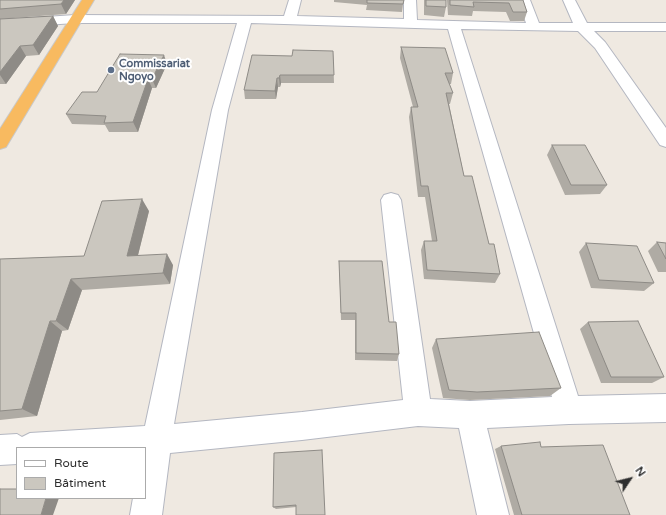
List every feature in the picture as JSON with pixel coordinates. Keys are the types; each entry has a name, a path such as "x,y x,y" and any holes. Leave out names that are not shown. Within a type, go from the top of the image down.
{"highway":[{"path":"0,143 88,0"}],"street":[{"path":"289,20 295,0"},
{"path":"410,0 411,23"},
{"path":"524,0 534,27"},
{"path":"569,0 582,27 600,45 666,141"},
{"path":"0,24 75,19 245,19 534,27 666,27"},
{"path":"146,515 158,440 220,110 245,19"},
{"path":"453,24 569,410"},
{"path":"391,200 418,412"},
{"path":"46,447 158,440 302,426 418,412 470,415 569,410 666,408"},
{"path":"470,415 493,515"},
{"path":"0,450 16,449"}],"building":[{"path":"0,0 64,0 61,4 0,9"},
{"path":"367,0 404,0 403,4 367,3"},
{"path":"426,0 446,0 446,7 426,6"},
{"path":"450,0 523,0 527,12 513,12 509,3 473,2 474,7 450,5"},
{"path":"53,16 33,45 20,46 0,72 0,19"},
{"path":"401,47 445,48 453,73 445,73 453,93 446,93 464,176 472,176 489,244 494,244 500,274 427,270 424,241 437,241 428,186 421,186 411,107 418,107"},
{"path":"293,50 333,51 334,75 280,75 279,78 277,78 275,91 244,90 252,55 292,56"},
{"path":"120,54 164,55 152,79 148,79 133,122 104,123 106,116 66,114 82,92 97,92"},
{"path":"552,145 585,145 607,185 571,185"},
{"path":"142,199 127,256 167,254 163,273 71,279 56,321 50,321 22,409 0,411 0,259 84,256 102,201"},
{"path":"657,242 666,243 666,259"},
{"path":"586,243 637,246 654,283 599,280"},
{"path":"339,261 382,261 389,322 396,322 399,354 356,353 356,313 341,313"},
{"path":"638,321 664,377 611,377 588,322"},
{"path":"539,332 561,388 477,392 449,390 436,339"},
{"path":"540,442 541,447 603,445 630,515 522,515 501,446"},
{"path":"322,450 325,515 296,515 296,505 273,507 274,453"},
{"path":"0,489 16,489 16,499 46,499 41,515 0,515"}],"place":[{"name":"Commissariat Ngoyo","path":"111,70"}]}
